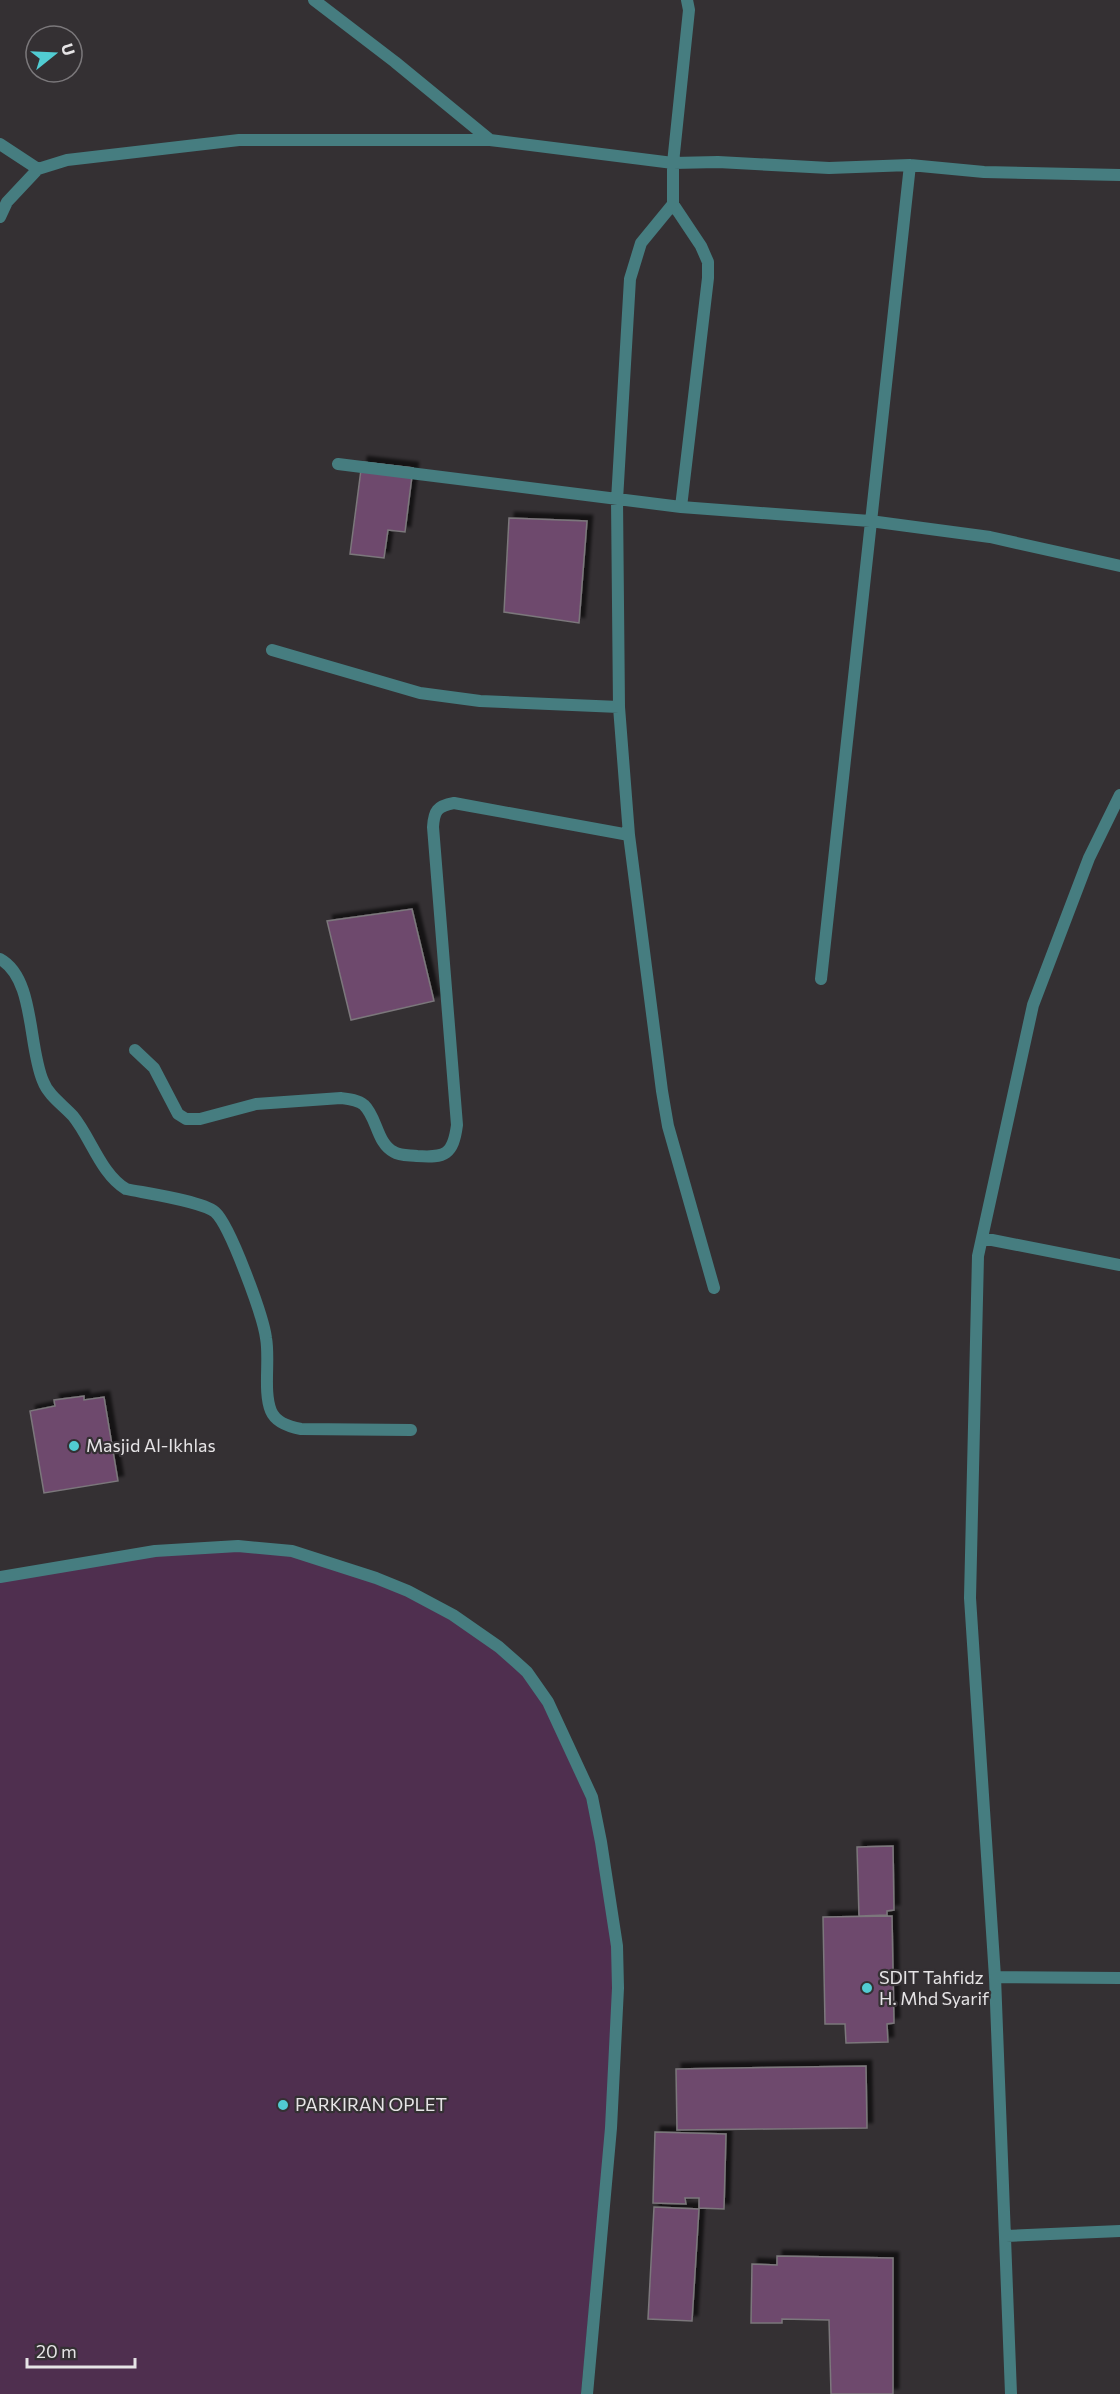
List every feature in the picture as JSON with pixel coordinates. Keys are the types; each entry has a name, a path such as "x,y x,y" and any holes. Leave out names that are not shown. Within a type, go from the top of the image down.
{"street":[{"path":"314,0 395,62 490,140"},
{"path":"681,507 708,278 708,262 701,246 673,204 674,163 689,10 687,0"},
{"path":"0,217 7,202 38,170 67,160 239,140 490,140 674,163 718,162 829,168 910,165 984,172 1120,175"},
{"path":"0,144 38,170"},
{"path":"821,979 910,165"},
{"path":"673,204 641,243 630,279 617,500 620,707 629,835 668,1126 714,1287"},
{"path":"338,464 681,507 870,521 990,537 1120,566"},
{"path":"272,650 420,693 480,701 620,707"},
{"path":"1011,2394 995,1977 970,1598 978,1256 1033,1005 1089,858 1120,795"},
{"path":"135,1050 154,1068 178,1114 186,1119 200,1119 256,1104 341,1098 354,1100 364,1106 387,1146 393,1152 438,1158 447,1154 455,1142 457,1125 433,827 434,813 441,806 454,803 629,835"},
{"path":"0,959 6,963 22,986 42,1080 73,1117 119,1185 126,1189 213,1210 225,1223 262,1318 266,1338 269,1402 278,1420 292,1427 301,1428 411,1430"},
{"path":"982,1238 1120,1265"},
{"path":"0,1577 155,1551 238,1546 292,1551 376,1578 408,1591 453,1615 499,1647 527,1672 548,1702 592,1797 617,1946 618,1988 612,2128 587,2394"},
{"path":"995,1977 1120,1978"},
{"path":"1006,2236 1120,2231"}],"shaded area":[{"path":"238,1551 291,1556 374,1582 406,1595 450,1619 496,1651 523,1675 544,1705 586,1798 596,1843 612,1946 614,1988 606,2128 581,2394 0,2394 0,1582 156,1556"}],"building":[{"path":"362,462 413,468 405,532 388,530 384,558 350,554"},
{"path":"509,518 587,521 579,623 504,612"},
{"path":"412,909 434,1001 351,1020 327,921"},
{"name":"Masjid Al-Ikhlas","path":"84,1396 84,1400 104,1397 118,1481 44,1493 30,1411 55,1406 54,1400"},
{"path":"893,1846 894,1910 887,1911 887,1915 859,1916 857,1847"},
{"path":"892,1916 894,2023 887,2024 888,2042 846,2043 845,2024 825,2024 823,1917"},
{"path":"866,2066 867,2128 677,2130 676,2069"},
{"path":"655,2132 726,2134 724,2209 699,2208 699,2198 685,2198 686,2204 653,2203"},
{"path":"654,2207 699,2209 692,2321 648,2319"},
{"path":"777,2256 893,2258 893,2394 831,2394 829,2320 782,2319 782,2323 751,2323 752,2264 777,2265"}],"place":[{"name":"Masjid Al-Ikhlas","path":"74,1446"},
{"name":"SDIT Tahfidz H. Mhd Syarif","path":"867,1988"},
{"name":"PARKIRAN OPLET","path":"283,2105"}]}
